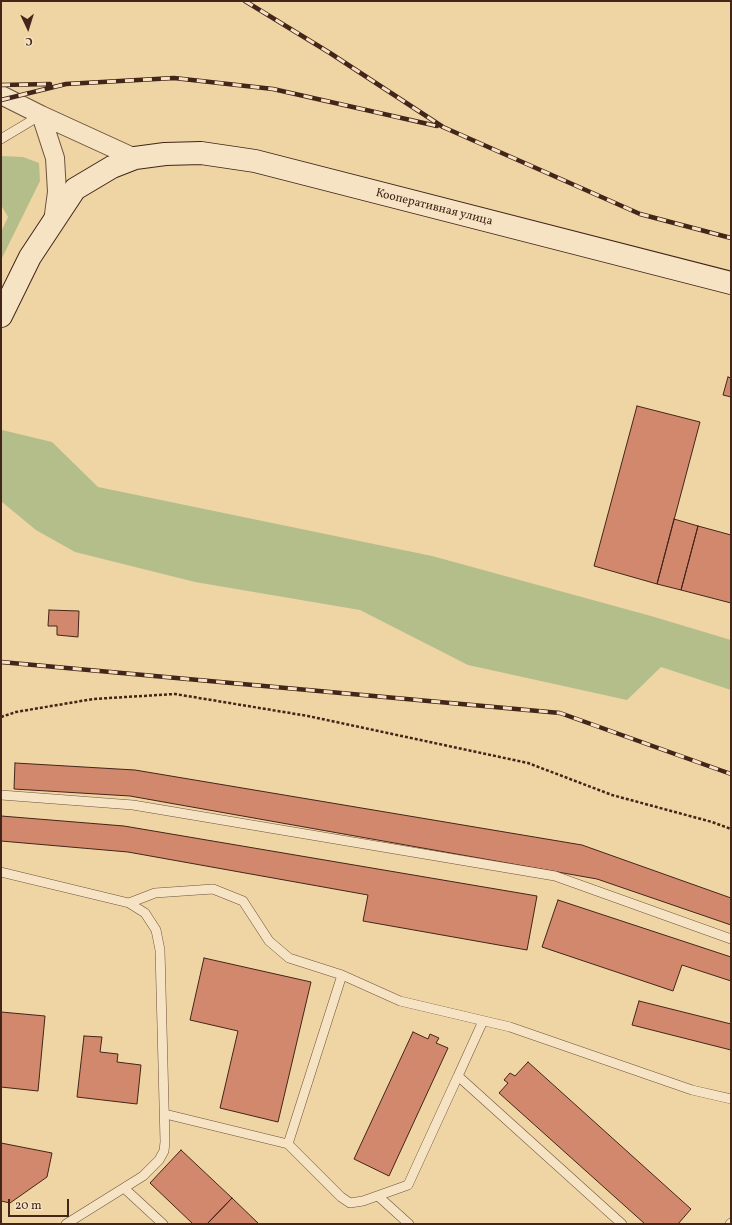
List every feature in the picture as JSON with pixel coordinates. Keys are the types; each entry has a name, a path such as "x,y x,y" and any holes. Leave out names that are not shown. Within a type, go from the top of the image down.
{"main road":[{"name":"Кооперативная улица","path":"1,316 30,258 75,189 112,167 135,158 165,154 201,153 254,161 731,283"}],"street":[{"path":"1,95 135,158"},
{"path":"42,115 55,158 57,192 53,224"}],"lane":[{"path":"1,139 42,115"},
{"path":"1,795 133,805 554,876 731,939"},
{"path":"1,872 129,903 145,913 156,930 160,950 165,1114 164,1151 159,1160 143,1176 66,1224"},
{"path":"129,903 155,893 213,889 243,901 269,941 289,958 342,975 400,1002 510,1027 692,1090 731,1099"},
{"path":"288,1144 342,975"},
{"path":"165,1114 288,1144 350,1203 362,1201 408,1185 483,1021"},
{"path":"458,1076 622,1224"},
{"path":"124,1188 163,1224"},
{"path":"378,1196 409,1224"}],"path":[{"path":"1,717 16,712 93,699 175,694 308,716 528,763 612,795 712,822 731,829"}],"green space":[{"path":"1,156 23,157 39,163 40,181 1,260 1,232 8,217 1,205"},
{"path":"2,430 52,442 98,487 432,556 651,616 731,640 731,690 661,667 627,700 468,665 360,610 195,582 75,552 36,530 2,502"}],"building":[{"path":"728,377 731,378 731,397 723,395"},
{"path":"637,406 700,422 657,584 594,566"},
{"path":"674,519 698,526 681,590 657,584"},
{"path":"698,526 731,535 731,603 681,590"},
{"path":"49,610 79,611 78,637 57,635 57,626 48,626"},
{"path":"15,763 135,770 582,845 731,898 731,925 597,879 130,796 14,789"},
{"path":"1,816 124,826 537,896 527,950 363,921 368,895 128,852 1,841"},
{"path":"558,900 731,957 731,981 682,965 673,991 542,947"},
{"path":"204,958 311,982 278,1122 220,1108 238,1031 190,1020"},
{"path":"639,1001 731,1024 731,1050 632,1025"},
{"path":"1,1012 45,1016 38,1091 1,1087"},
{"path":"413,1032 428,1039 430,1034 439,1038 436,1043 448,1048 389,1176 354,1159"},
{"path":"84,1036 102,1037 100,1052 118,1054 117,1062 141,1065 137,1104 77,1097"},
{"path":"528,1062 691,1209 678,1224 645,1224 499,1093 508,1083 504,1080 510,1073 515,1076"},
{"path":"1,1143 52,1153 47,1177 10,1203 1,1201"},
{"path":"181,1150 232,1198 207,1224 193,1224 150,1183"},
{"path":"232,1198 259,1224 207,1224"}],"railway":[{"path":"245,1 330,53 443,127 640,214 731,238"},
{"path":"1,100 66,84 174,78 273,89 437,126"},
{"path":"1,85 50,84"},
{"path":"1,662 560,713 731,774"}]}
